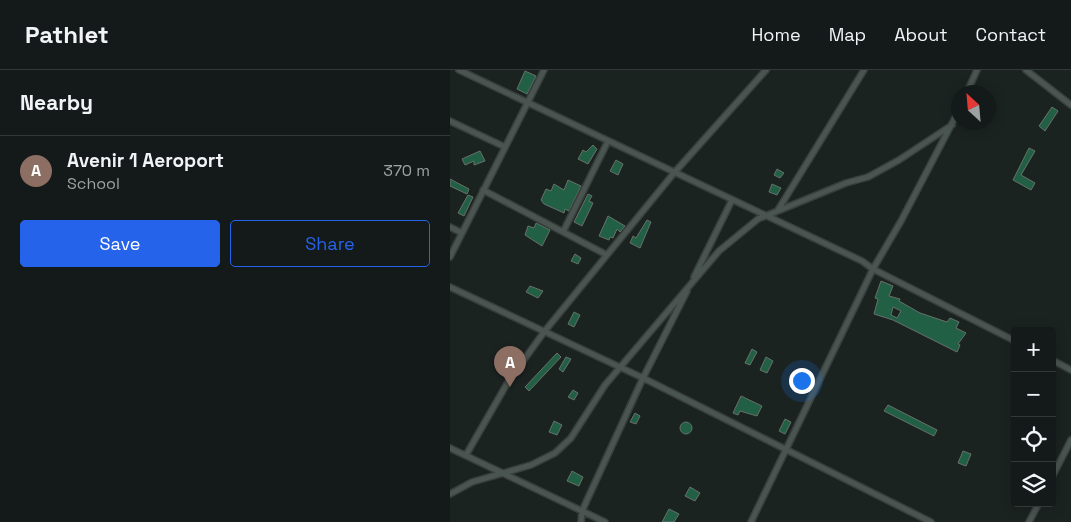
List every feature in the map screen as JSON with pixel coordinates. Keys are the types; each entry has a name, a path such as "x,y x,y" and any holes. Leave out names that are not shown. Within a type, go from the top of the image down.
{"street":[{"path":"458,70 526,104 862,261 872,269 1011,339"},
{"path":"450,257 544,70"},
{"path":"466,455 508,382 544,332 674,173 766,70"},
{"path":"778,210 864,70"},
{"path":"970,85 977,70"},
{"path":"1026,70 1071,105"},
{"path":"450,122 505,147"},
{"path":"450,494 472,482 531,465 555,453 571,438 605,385 719,251 740,232 778,210 846,183 868,177 899,160 951,126"},
{"path":"751,522 872,269 951,127"},
{"path":"563,232 608,141"},
{"path":"483,190 607,255"},
{"path":"582,522 582,511 643,378 732,200"},
{"path":"450,228 462,233"},
{"path":"450,287 643,378 931,522"},
{"path":"1056,362 1071,370"},
{"path":"1056,469 1071,440"},
{"path":"450,448 605,522"},
{"path":"1029,522 1037,507"}],"building":[{"path":"525,71 536,76 527,94 517,89"},
{"path":"1052,107 1058,111 1045,131 1039,126"},
{"path":"593,145 597,149 588,164 578,159 583,150 586,152"},
{"path":"1029,148 1035,151 1021,175 1035,183 1031,190 1013,180"},
{"path":"480,151 485,161 474,165 474,161 465,165 462,159"},
{"path":"616,160 623,164 618,175 610,171"},
{"path":"777,169 784,173 780,178 774,175"},
{"path":"450,179 469,189 467,194 450,186"},
{"path":"568,180 581,186 569,211 565,209 564,213 544,204 541,200 546,189 551,191 554,184 564,190"},
{"path":"772,184 781,188 777,195 769,192"},
{"path":"588,194 592,196 589,201 593,203 582,226 574,222"},
{"path":"468,195 473,197 464,216 458,213"},
{"path":"608,216 625,226 620,232 617,229 613,238 610,237 609,240 599,236"},
{"path":"647,220 651,222 640,248 630,243 633,236 636,238"},
{"path":"536,223 550,230 542,246 525,235 528,226 534,228"},
{"path":"575,254 581,258 578,264 571,261"},
{"path":"881,281 893,286 889,296 900,299 899,301 920,313 947,322 950,318 959,322 956,328 966,333 958,344 960,345 957,352 893,320 874,314 878,299 875,298","holes":["893,307 901,311 897,318 891,315"]},
{"path":"530,286 543,291 538,298 526,292"},
{"path":"574,312 580,315 574,327 568,324"},
{"path":"752,349 757,352 750,365 745,363"},
{"path":"557,353 561,357 529,391 525,387"},
{"path":"566,357 571,359 563,372 559,369"},
{"path":"766,357 773,361 767,373 760,370"},
{"path":"573,390 578,393 574,400 568,397"},
{"path":"741,396 762,406 757,416 740,411 738,415 733,413"},
{"path":"888,405 937,430 934,436 884,411"},
{"path":"635,413 640,416 636,424 630,422"},
{"path":"785,419 791,422 785,434 779,431"},
{"path":"554,421 562,425 557,435 549,432"},
{"path":"684,422 688,422 692,428 688,434 684,434 680,430 680,426"},
{"path":"963,451 971,454 966,466 958,463"},
{"path":"572,471 583,477 579,486 567,481"},
{"path":"690,487 700,493 695,501 685,496"},
{"path":"669,509 679,514 674,522 662,522"}],"place":[{"name":"Avenir 1 Aeroport","path":"510,387"}]}
